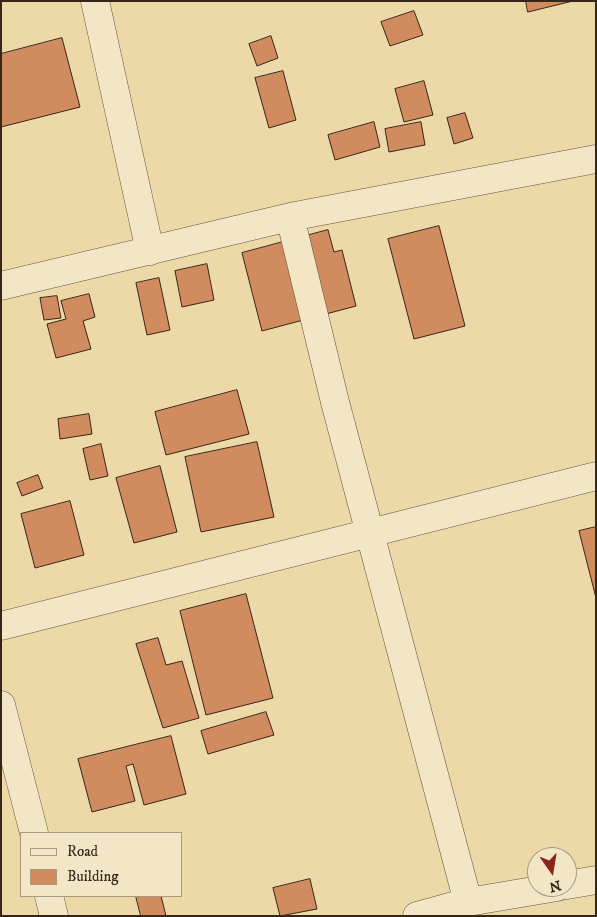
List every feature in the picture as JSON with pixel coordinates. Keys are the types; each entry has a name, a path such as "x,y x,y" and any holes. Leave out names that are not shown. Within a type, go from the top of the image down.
{"street":[{"path":"95,1 150,251"},
{"path":"1,286 290,218 596,159"},
{"path":"290,218 335,402 468,902"},
{"path":"1,626 596,476"},
{"path":"1,705 10,779 34,832"},
{"path":"577,883 596,880"},
{"path":"417,916 468,902 527,892"},
{"path":"49,897 54,916"}],"building":[{"path":"526,1 573,1 528,12"},
{"path":"414,11 423,35 390,46 381,22"},
{"path":"271,36 278,58 257,66 249,44"},
{"path":"62,38 80,107 1,127 1,54"},
{"path":"283,71 296,120 269,128 255,78"},
{"path":"424,81 433,115 404,122 395,89"},
{"path":"465,113 473,138 454,144 447,118"},
{"path":"374,122 380,147 335,160 328,135"},
{"path":"421,122 425,145 389,152 385,129"},
{"path":"439,226 465,326 414,339 388,239"},
{"path":"328,230 334,252 342,250 356,306 262,331 242,253"},
{"path":"207,264 214,300 182,307 175,271"},
{"path":"159,278 170,330 147,335 136,283"},
{"path":"89,294 95,317 83,321 91,349 56,358 47,324 66,319 61,301"},
{"path":"57,296 61,318 44,320 40,298"},
{"path":"237,390 249,434 166,455 155,412"},
{"path":"89,414 92,434 60,439 58,419"},
{"path":"257,442 274,517 201,532 185,457"},
{"path":"101,444 108,476 90,480 83,449"},
{"path":"160,466 177,532 134,543 116,478"},
{"path":"38,475 43,488 22,496 17,483"},
{"path":"70,501 84,555 35,568 21,514"},
{"path":"596,527 596,598 579,531"},
{"path":"246,594 273,698 206,715 180,611"},
{"path":"158,638 166,665 182,661 199,718 163,728 136,644"},
{"path":"266,712 274,735 208,754 201,731"},
{"path":"171,736 186,794 144,805 133,764 126,766 135,801 92,812 78,759"},
{"path":"310,879 317,909 280,916 273,888"},
{"path":"136,897 161,897 166,916 141,916"}]}
